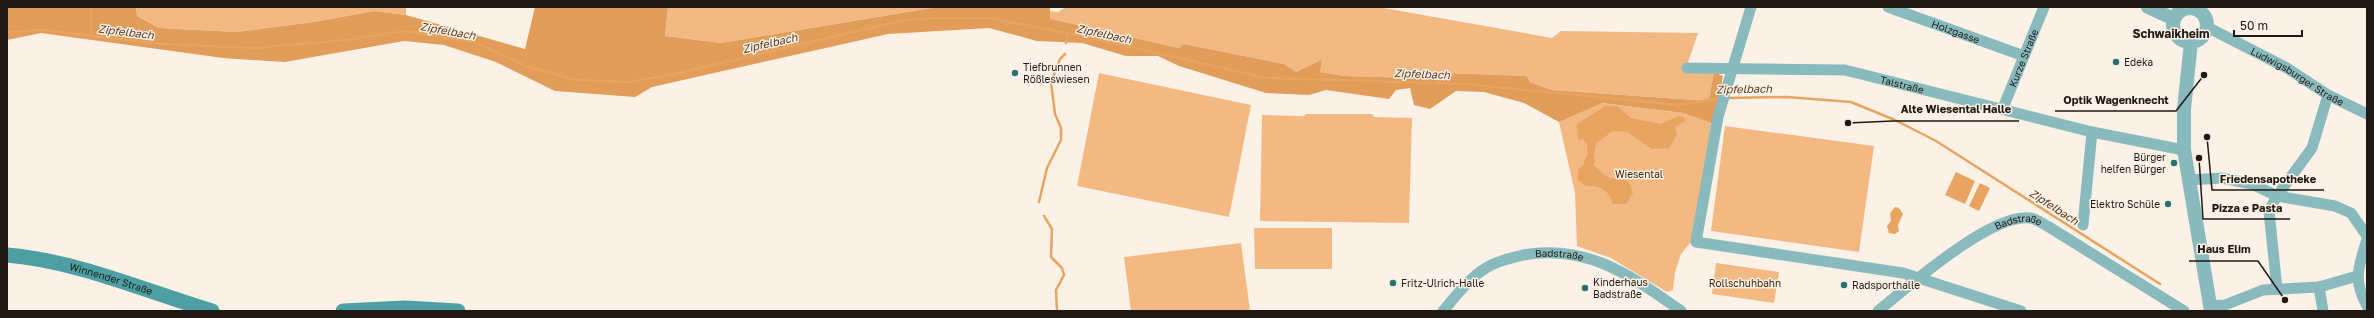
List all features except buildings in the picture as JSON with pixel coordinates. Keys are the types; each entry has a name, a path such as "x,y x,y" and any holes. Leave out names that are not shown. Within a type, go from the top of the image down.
{"main road":[{"name":"Winnender Straße","path":"7,256 42,260 84,270 212,311"},
{"path":"343,311 405,308 458,311"}],"street":[{"path":"1751,7 1725,89 1718,117 1696,242 1920,277 2021,311"},
{"name":"Holzgasse","path":"1888,7 2024,56"},
{"name":"Kurze Straße","path":"2003,108 2044,7"},
{"path":"2148,7 2174,18"},
{"path":"2192,8 2204,16 2207,28 2202,37 2191,42 2178,37 2173,28 2174,18 2182,10 2192,8"},
{"name":"Ludwigsburger Straße","path":"2207,28 2287,68 2328,95 2367,114"},
{"path":"2191,42 2184,108 2184,150 2210,309 2226,305 2263,290 2319,287 2357,276"},
{"name":"Talstraße","path":"1687,68 1845,70 2003,108 2092,132 2184,150"},
{"path":"2277,289 2269,211 2277,196 2312,148 2328,95"},
{"path":"2083,225 2092,132"},
{"path":"2190,180 2222,178 2252,184 2277,196 2344,209 2357,220 2367,237 2357,276 2361,295 2367,306"},
{"name":"Badstraße","path":"1878,311 1920,277 1979,236 1999,226 2030,218 2049,227 2184,311"},
{"name":"Badstraße","path":"1443,311 1465,286 1486,268 1515,257 1544,252 1578,255 1603,263 1681,311"},
{"path":"2319,287 2323,311"}],"green space":[{"path":"136,7 406,7 406,15 374,11 314,22 236,32 159,28 137,16"},
{"path":"668,7 938,7 721,43 665,36"},
{"path":"1066,7 1378,7 1552,38 1561,31 1698,33 1685,71 1714,72 1710,101 1551,90 1530,82 1527,76 1447,73 1446,79 1344,76 1319,72 1322,61 1296,72 1284,64 1184,44 1179,48 1049,19 1050,11 1058,12"},
{"path":"1099,73 1251,105 1229,217 1077,186"},
{"name":"Wiesental","path":"1601,103 1683,113 1714,124 1694,238 1681,254 1675,272 1673,290 1667,292 1611,258 1577,246 1575,193 1559,122"},
{"path":"1306,114 1372,114 1374,117 1412,118 1409,223 1260,221 1262,115 1304,116"},
{"path":"1725,126 1874,146 1859,252 1711,231"},
{"path":"1254,228 1332,228 1332,269 1255,269"},
{"path":"1241,243 1250,311 1131,311 1124,257"},
{"name":"Rollschuhbahn","path":"1716,263 1779,272 1774,303 1712,294"}],"shaded area":[{"path":"7,7 136,7 137,16 159,28 236,32 314,22 374,11 406,15 525,49 535,7 668,7 665,36 721,43 938,7 1050,7 1050,19 1179,48 1184,44 1284,64 1296,72 1322,60 1320,72 1344,76 1446,79 1447,73 1527,76 1530,82 1551,90 1709,101 1714,72 1723,76 1714,124 1683,113 1602,103 1559,122 1524,103 1484,92 1456,91 1430,109 1414,105 1410,88 1396,90 1389,99 1326,90 1309,95 1266,93 1179,66 1158,56 1126,56 1082,43 1037,41 989,28 888,34 652,87 635,97 555,91 496,62 444,45 404,41 285,62 223,58 41,33 7,40"},
{"path":"1605,106 1617,106 1631,118 1660,124 1679,116 1684,117 1685,121 1675,127 1677,134 1669,148 1652,149 1627,132 1613,131 1596,143 1593,161 1588,159 1587,145 1583,139 1578,140 1577,124"},
{"path":"1586,162 1596,167 1606,176 1617,179 1625,179 1630,184 1633,193 1626,204 1613,204 1609,195 1603,189 1596,186 1586,186 1578,180 1578,170"},
{"path":"1956,172 1975,181 1965,204 1945,195"},
{"path":"1980,183 1990,188 1979,211 1969,206"},
{"path":"1895,207 1899,208 1903,214 1898,225 1899,231 1895,234 1889,233 1887,226 1891,221 1890,213"}],"waterway":[{"path":"91,7 91,36"},
{"name":"Zipfelbach","path":"7,32 42,30 163,44 256,48 345,40 406,31 474,42 528,67 577,80 628,82 670,75 900,21 930,18 989,18 1087,37 1266,78 1466,84 1679,105 1721,98"},
{"path":"1066,43 1068,34"},
{"path":"1039,202 1047,168 1061,140 1061,128 1055,114 1051,82 1060,59 1065,54"},
{"name":"Zipfelbach","path":"1726,98 1787,97 1851,102 1895,120 1936,141 2160,284"},
{"path":"1044,216 1052,229 1051,257 1062,268 1064,275 1056,290 1057,311"}],"place":[{"name":"Edeka","path":"2116,62"},
{"name":"Tiefbrunnen Rößleswiesen","path":"1015,73"},
{"name":"Optik Wagenknecht","path":"2204,75"},
{"name":"Alte Wiesental Halle","path":"1848,123"},
{"name":"Friedensapotheke","path":"2207,137"},
{"name":"Pizza e Pasta","path":"2199,158"},
{"name":"Bürger helfen Bürger","path":"2174,163"},
{"name":"Elektro Schüle","path":"2168,204"},
{"name":"Fritz-Ulrich-Halle","path":"1393,283"},
{"name":"Radsporthalle","path":"1844,285"},
{"name":"Kinderhaus Badstraße","path":"1585,288"},
{"name":"Haus Elim","path":"2285,300"}],"district":[{"name":"Schwaikheim","path":"2171,34"}]}
